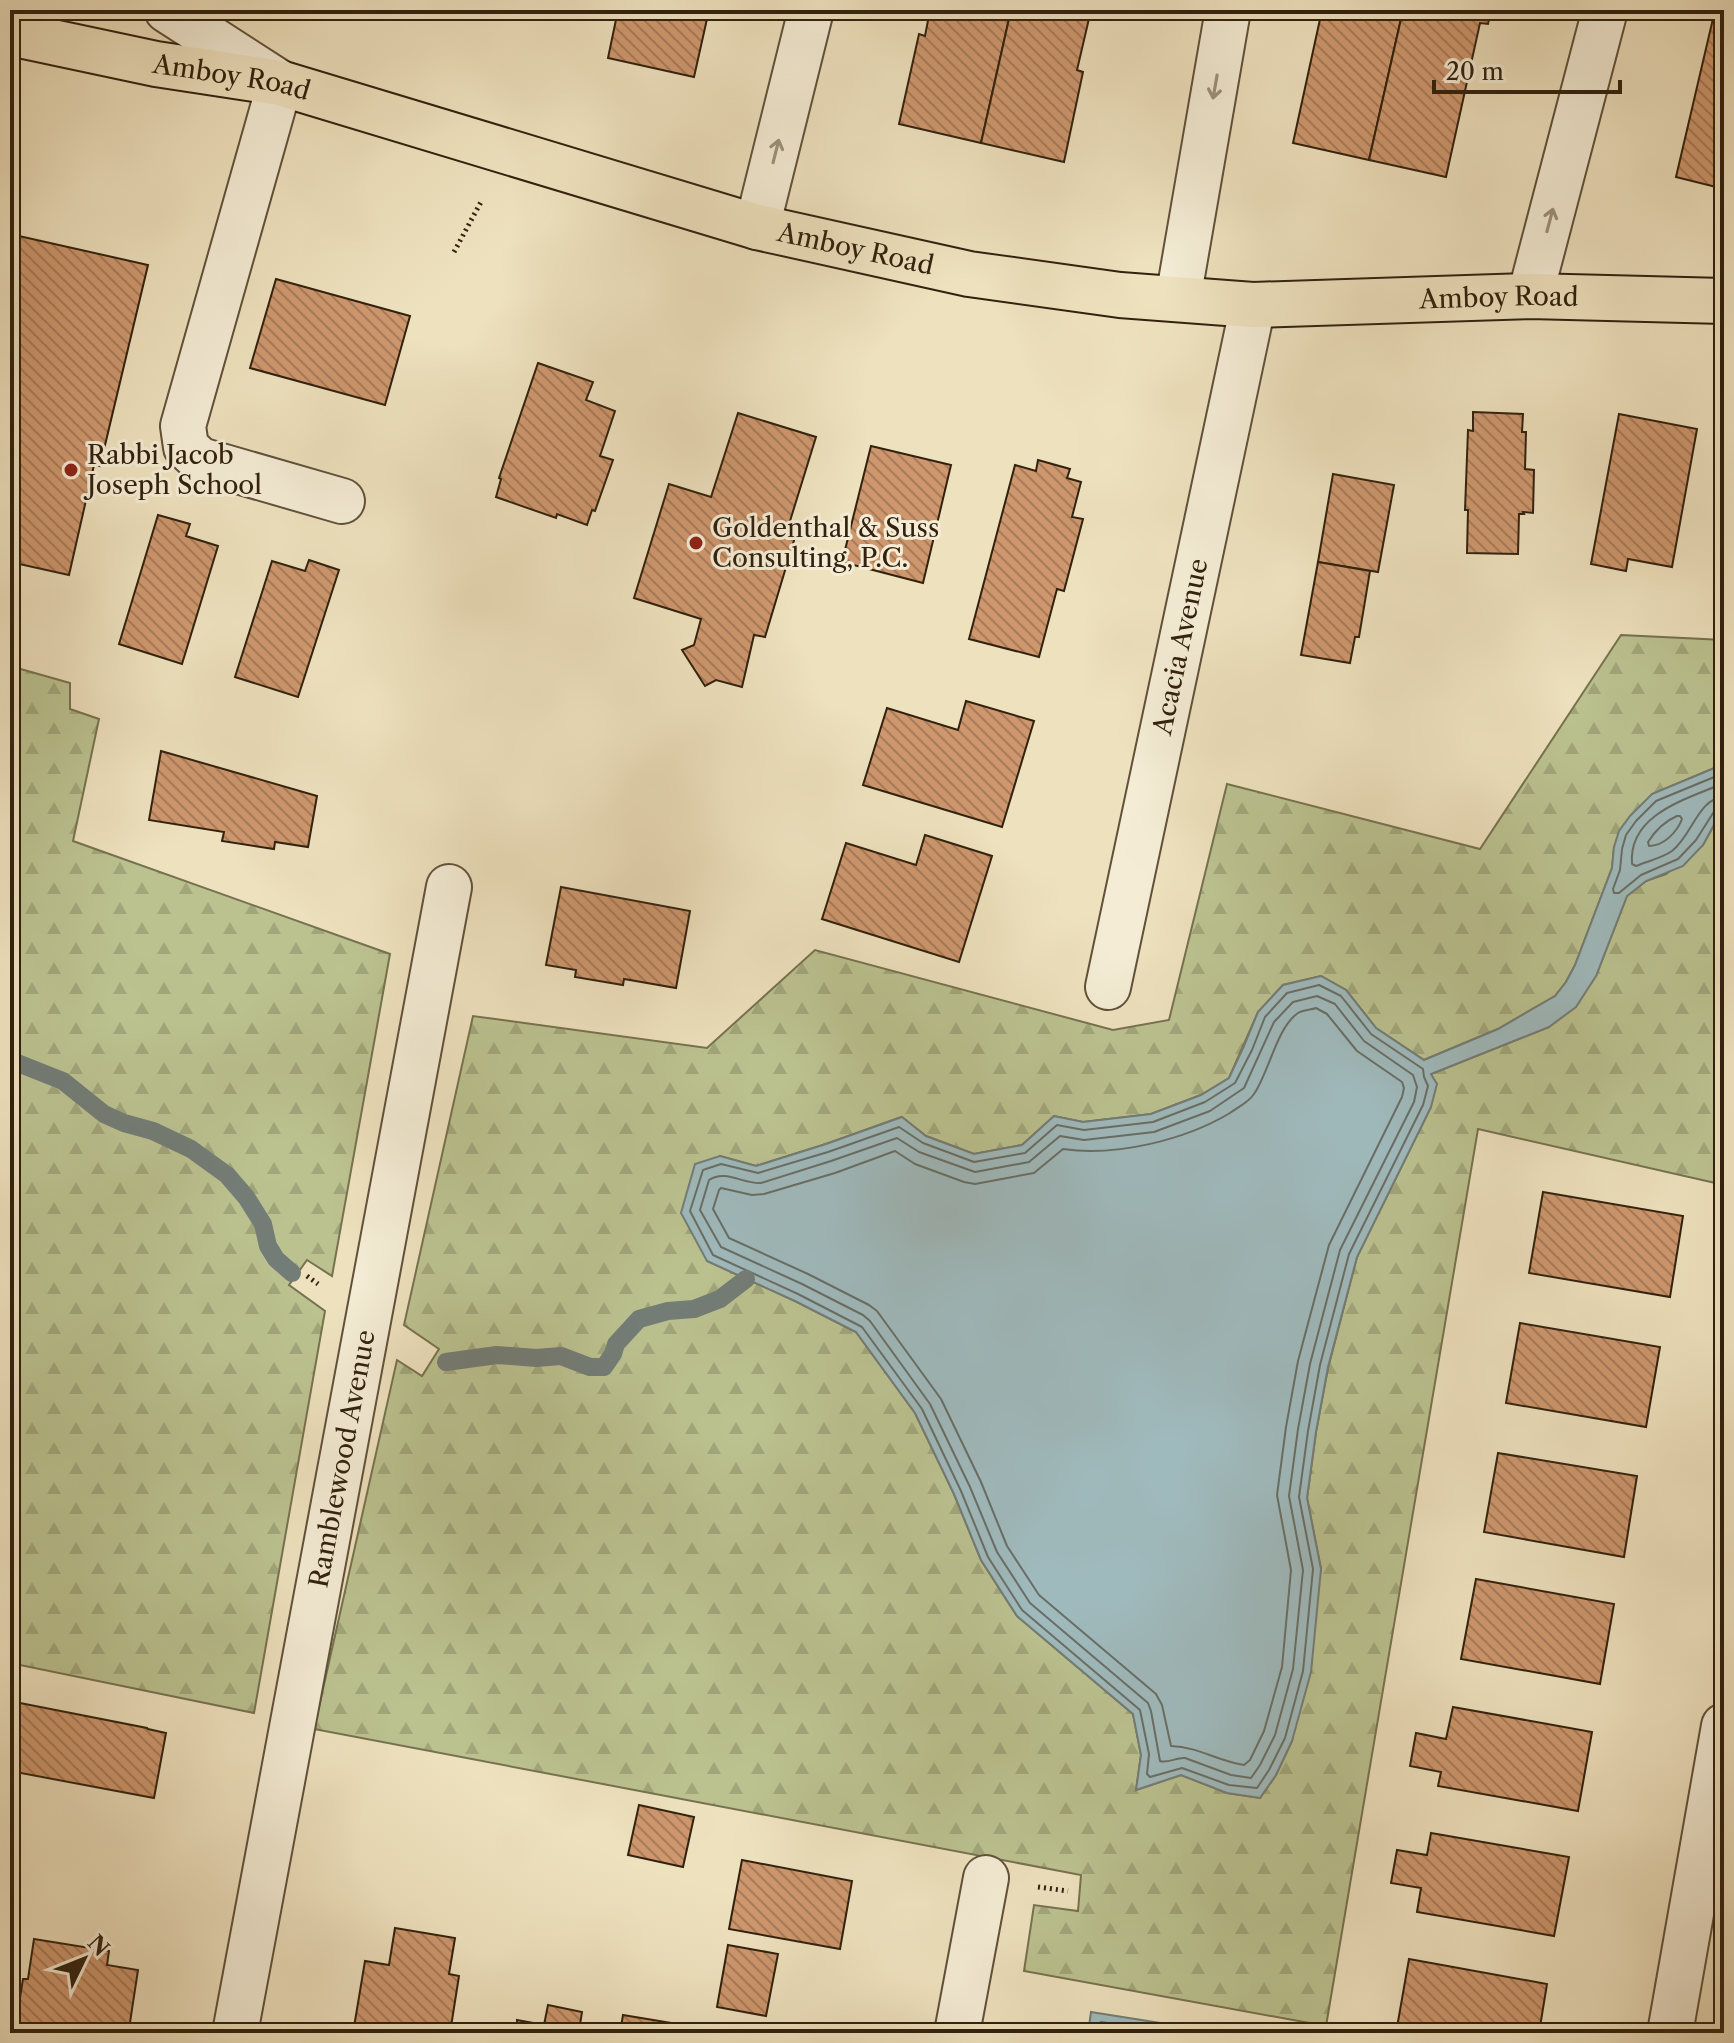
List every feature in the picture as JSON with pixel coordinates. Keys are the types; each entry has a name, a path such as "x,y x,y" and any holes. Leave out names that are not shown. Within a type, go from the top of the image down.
{"main road":[{"name":"Amboy Road","path":"10,33 156,64 280,83 757,227 969,274 1120,295 1253,305 1530,296 1724,301"}],"street":[{"path":"167,10 280,83 183,426 186,447 200,460 342,501"},
{"path":"757,227 811,10"},
{"path":"1178,299 1228,10"},
{"path":"1530,296 1605,10"},
{"name":"Acacia Avenue","path":"1108,987 1253,305"},
{"name":"Ramblewood Avenue","path":"235,2033 449,887"},
{"path":"1670,2033 1724,1726"},
{"path":"957,2033 986,1878"}],"path":[{"path":"454,252 486,193"},
{"path":"1033,1886 1068,1891"}],"green space":[{"path":"1621,635 1724,640 1724,764 1652,794 1614,847 1612,868 1566,982 1555,996 1498,1029 1424,1060 1376,1028 1346,990 1321,976 1283,985 1258,1012 1229,1078 1201,1095 1151,1114 1083,1122 1054,1116 1022,1145 974,1154 926,1136 901,1117 756,1166 720,1156 707,1261 856,1332 915,1413 954,1494 981,1560 1017,1616 1133,1714 1141,1755 1136,1790 1181,1775 1227,1793 1260,1798 1276,1775 1292,1741 1321,1569 1307,1498 1328,1368 1357,1257 1431,1107 1431,1074 1549,1027 1596,976 1627,896 1646,881 1666,874 1703,845 1724,811 1724,1185 1478,1129 1326,2026 1024,1971 1034,1905 1078,1911 1081,1875 314,1729 397,1360 422,1376 439,1349 404,1325 473,1016 707,1048 815,950 1113,1030 1169,1020 1227,784 1480,849"},
{"path":"10,666 70,683 70,709 99,719 73,841 390,954 332,1276 307,1260 289,1285 325,1311 254,1713 10,1663"}],"water":[{"path":"1724,764 1724,811 1703,845 1683,866 1646,881 1627,896 1596,976 1576,1007 1549,1027 1431,1074 1437,1084 1431,1107 1357,1257 1328,1367 1307,1498 1321,1569 1311,1672 1292,1741 1276,1775 1260,1798 1227,1793 1181,1775 1136,1790 1141,1755 1133,1714 1017,1616 981,1560 954,1494 915,1413 856,1332 707,1261 681,1213 695,1164 720,1156 756,1166 902,1117 926,1136 974,1154 1022,1145 1054,1116 1083,1122 1151,1114 1201,1095 1229,1078 1258,1012 1283,985 1321,976 1346,990 1376,1028 1424,1060 1498,1029 1555,996 1575,965 1612,868 1619,831 1652,794"},
{"path":"1091,2012 1199,2029 1199,2033 1088,2033"}],"building":[{"path":"618,10 709,10 694,77 608,58"},
{"path":"930,10 1011,10 981,143 899,124 919,34 925,36"},
{"path":"1011,10 1091,10 1077,70 1083,72 1064,162 981,143"},
{"path":"1322,10 1403,10 1369,160 1293,143"},
{"path":"1403,10 1491,10 1488,24 1480,23 1446,177 1369,160"},
{"path":"1715,10 1724,10 1724,189 1676,177"},
{"path":"10,234 148,265 100,466 94,465 69,575 10,562"},
{"path":"276,279 410,316 385,405 250,368"},
{"path":"538,363 593,382 586,400 615,411 600,456 613,460 587,525 557,514 556,518 496,497 499,478"},
{"path":"1473,412 1523,414 1525,469 1534,470 1533,513 1519,514 1518,554 1467,553 1468,430 1473,431"},
{"path":"738,413 816,437 790,521 799,524 765,637 754,635 742,687 716,680 705,686 682,650 694,645 701,619 634,598 669,484 711,497"},
{"path":"1619,414 1697,429 1672,567 1628,559 1626,571 1591,564"},
{"path":"871,446 951,465 923,583 842,562"},
{"path":"1038,460 1070,469 1067,478 1081,482 1072,517 1083,519 1064,591 1057,589 1039,657 969,639 1015,465 1036,471"},
{"path":"1333,474 1394,485 1378,572 1318,562"},
{"path":"158,515 190,524 186,536 218,546 182,664 119,644"},
{"path":"309,560 339,570 298,697 235,677 272,561 305,571"},
{"path":"1318,562 1370,571 1359,637 1355,637 1350,663 1301,655"},
{"path":"966,701 1034,721 1002,827 863,785 887,708 958,730"},
{"path":"161,751 317,796 308,847 275,842 274,849 222,841 224,832 149,820"},
{"path":"925,835 992,856 959,962 822,919 846,843 916,865"},
{"path":"561,887 690,911 676,988 624,979 623,985 575,977 576,970 546,965"},
{"path":"1543,1192 1683,1216 1670,1297 1529,1273"},
{"path":"1520,1323 1660,1347 1646,1427 1506,1403"},
{"path":"1498,1453 1637,1476 1624,1557 1484,1532"},
{"path":"1476,1579 1614,1604 1600,1684 1461,1659"},
{"path":"20,1703 166,1733 154,1798 10,1771"},
{"path":"1453,1707 1592,1732 1578,1811 1438,1786 1441,1772 1410,1766 1416,1733 1446,1739"},
{"path":"639,1805 694,1817 683,1867 628,1855"},
{"path":"1431,1833 1569,1857 1554,1936 1417,1912 1421,1888 1391,1883 1397,1850 1427,1855"},
{"path":"742,1860 852,1881 840,1949 729,1929"},
{"path":"395,1928 455,1938 449,1974 459,1976 450,2033 353,2033 365,1961 389,1965"},
{"path":"34,1939 109,1951 107,1965 138,1970 129,2029 97,2024 97,2029 72,2026 71,2033 41,2033 41,2027 16,2022 23,1979 28,1979"},
{"path":"728,1945 778,1954 766,2016 717,2007"},
{"path":"1409,1959 1547,1984 1539,2033 1396,2033"},
{"path":"548,2005 582,2012 579,2031 584,2033 505,2033 507,2023 517,2024 517,2020 544,2025"},
{"path":"623,2015 696,2027 695,2033 620,2033"}],"waterway":[{"path":"10,1060 63,1081 104,1114 153,1131 191,1149 227,1175 263,1224 268,1246 276,1259 292,1273"},
{"path":"446,1362 497,1355 561,1356 590,1367 604,1367 616,1344 639,1319 668,1311 694,1309 720,1299 746,1279"}],"place":[{"name":"Rabbi Jacob Joseph School","path":"71,470"},
{"name":"Goldenthal & Suss Consulting, P.C.","path":"696,543"}]}
